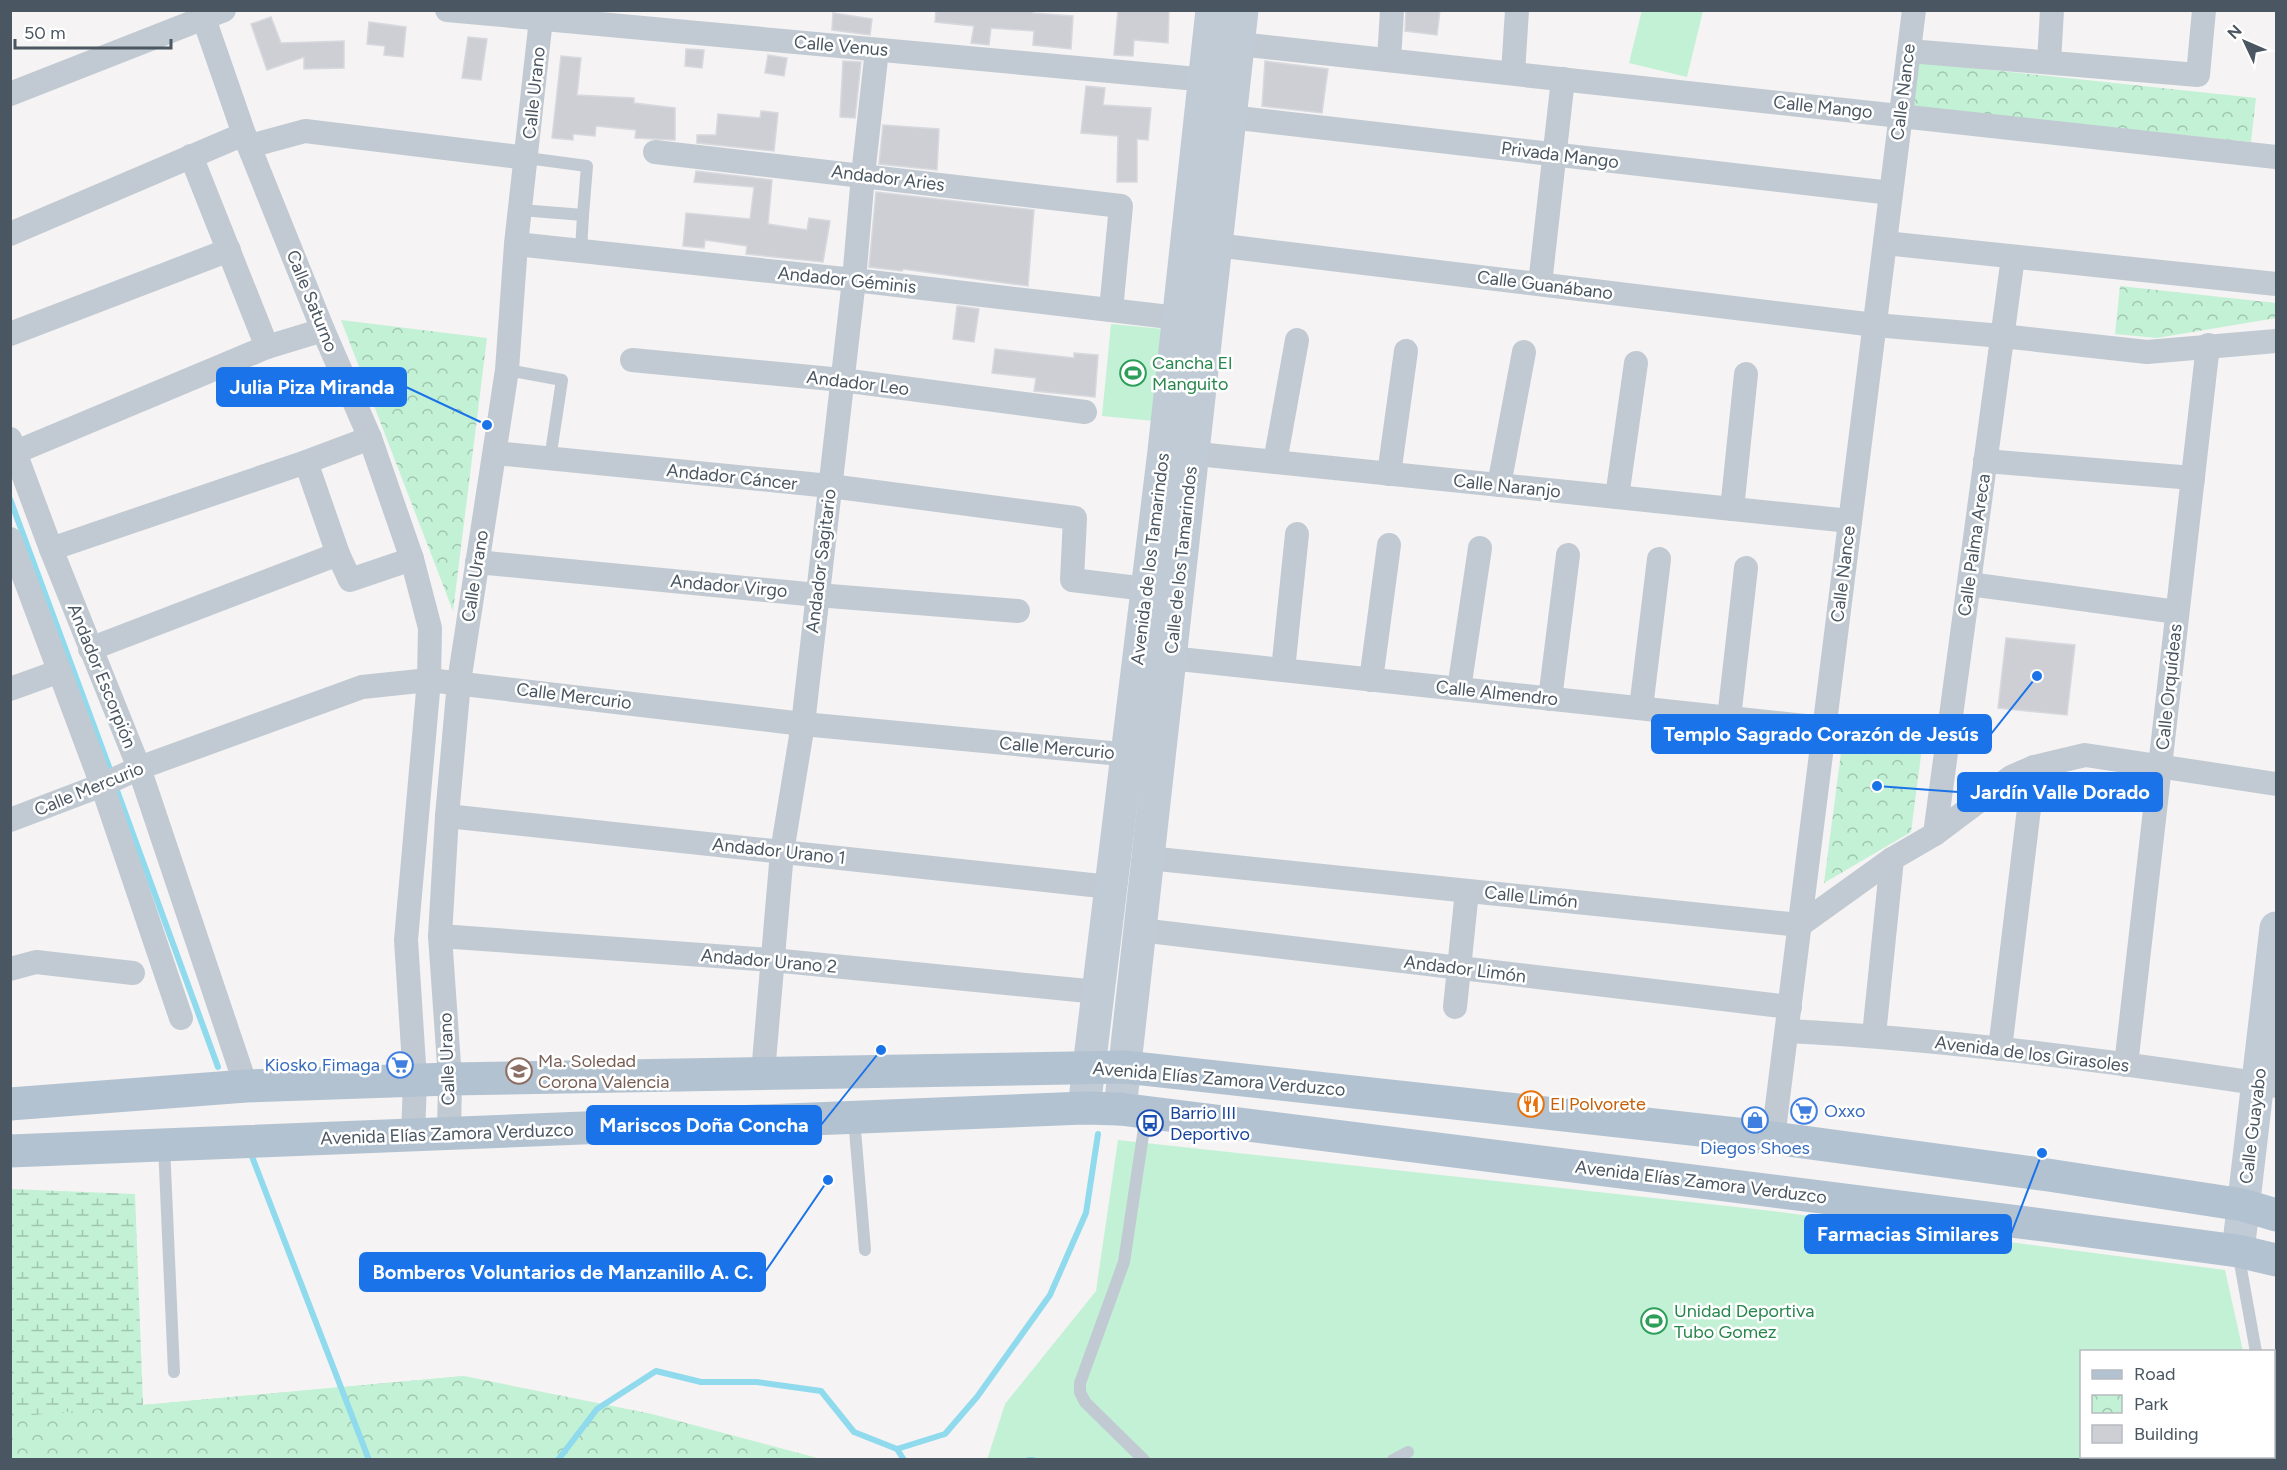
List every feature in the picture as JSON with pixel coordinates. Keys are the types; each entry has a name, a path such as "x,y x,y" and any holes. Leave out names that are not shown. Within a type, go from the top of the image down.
{"main road":[{"name":"Avenida Elías Zamora Verduzco","path":"10,1104 246,1086 415,1080 1125,1067 1773,1138 2243,1205 2277,1215"},
{"name":"Avenida Elías Zamora Verduzco","path":"10,1151 1084,1107 1133,1111 2008,1220 2238,1251 2277,1260"}],"street":[{"name":"Calle Venus","path":"447,10 1219,81"},
{"name":"Avenida de los Tamarindos","path":"1084,1107 1146,589 1178,453 1178,318 1219,81 1212,10"},
{"name":"Calle de los Tamarindos","path":"1133,1111 1125,1067 1170,658 1178,453 1216,245 1230,117 1219,81 1239,44 1242,10"},
{"path":"1389,60 1392,10"},
{"path":"1513,73 1517,10"},
{"name":"Calle Nance","path":"1773,1138 1914,10"},
{"path":"2049,62 2052,10"},
{"path":"1909,51 2198,75 2204,10"},
{"path":"10,94 210,13"},
{"name":"Calle Saturno","path":"210,13 247,140 323,330 370,438 412,559 430,628"},
{"name":"Calle Urano","path":"449,1134 450,1079 440,936 447,816 459,682 507,370 516,244 541,19"},
{"name":"Calle Mango","path":"1239,44 2277,157"},
{"name":"Andador Sagitario","path":"763,1073 782,852 803,724 878,50"},
{"path":"1540,284 1563,79"},
{"name":"Privada Mango","path":"1230,117 1891,193"},
{"path":"10,234 191,156 247,140 305,131 527,158"},
{"name":"Andador Aries","path":"655,152 1121,206 1111,310"},
{"path":"191,156 267,347"},
{"path":"1885,243 2277,284"},
{"name":"Andador Géminis","path":"516,244 1178,318"},
{"name":"Calle Guanábano","path":"1216,245 1875,325"},
{"path":"10,334 229,250"},
{"name":"Calle Palma Areca","path":"1935,834 2013,257"},
{"path":"1875,325 2147,352 2208,345 2277,341"},
{"path":"13,445 267,347 323,330"},
{"path":"1275,462 1297,340"},
{"name":"Calle Orquídeas","path":"2126,1065 2208,345"},
{"path":"1389,474 1406,351"},
{"path":"1499,485 1524,352"},
{"name":"Andador Leo","path":"632,360 842,381 1085,411"},
{"path":"1617,497 1636,363"},
{"path":"1732,509 1746,374"},
{"path":"51,549 370,438"},
{"name":"Andador Escorpión","path":"13,445 90,649 246,1086"},
{"name":"Andador Cáncer","path":"495,453 830,486 1075,518 1072,580 1146,589"},
{"name":"Calle Naranjo","path":"1178,453 1850,520"},
{"path":"1985,461 2193,478"},
{"path":"306,462 338,554 350,580 412,559"},
{"path":"1283,670 1297,534"},
{"name":"Andador Escorpión","path":"10,539 17,575 60,671 103,785 181,1018"},
{"path":"1371,680 1389,545"},
{"path":"1460,689 1480,548"},
{"path":"90,649 338,554"},
{"path":"1550,699 1568,555"},
{"path":"1641,708 1659,559"},
{"name":"Andador Virgo","path":"477,562 817,595 1018,611"},
{"path":"1729,718 1746,568"},
{"path":"1969,584 2177,612"},
{"name":"Calle Urano","path":"413,1136 415,1080 406,940 429,680 430,628"},
{"name":"Calle Almendro","path":"1170,658 1824,728"},
{"path":"10,689 60,671"},
{"name":"Calle Mercurio","path":"10,820 103,785 132,771 362,687 429,680 803,724 1159,758"},
{"path":"1800,925 1892,859 1935,834 2011,777 2034,767 2085,755 2277,784"},
{"path":"2000,1049 2034,767"},
{"name":"Andador Urano 1","path":"447,816 1110,888"},
{"name":"Calle Limón","path":"1148,858 1800,925"},
{"path":"1874,1035 1892,859"},
{"path":"1455,1007 1467,891"},
{"name":"Calle Guayabo","path":"2238,1251 2243,1205 2267,1085 2277,928"},
{"name":"Andador Limón","path":"1140,930 1790,1007"},
{"name":"Andador Urano 2","path":"440,936 772,960 1098,992"},
{"path":"10,969 36,962 133,973"},
{"name":"Avenida de los Girasoles","path":"1787,1031 1874,1035 2000,1049 2267,1085"}],"lane":[{"path":"527,158 587,166 581,251"},
{"path":"521,210 583,215"},
{"path":"507,370 562,380 550,459"},
{"path":"1133,1111 1124,1262 1080,1383 1080,1392 1085,1402 1144,1460"},
{"path":"854,1117 865,1251"},
{"path":"164,1145 174,1372"},
{"path":"2238,1251 2256,1350"},
{"path":"1393,1460 1408,1452"}],"green space":[{"path":"1642,10 1703,11 1687,77 1629,63"},
{"path":"1916,62 2256,98 2251,142 1911,107"},
{"path":"2120,286 2276,303 2276,318 2157,338 2115,334"},
{"path":"341,320 487,338 453,611"},
{"name":"Cancha El Manguito","path":"1111,324 1163,329 1155,421 1102,416"},
{"path":"1844,730 1923,740 1911,832 1824,883"},
{"name":"Unidad Deportiva Tubo Gomez","path":"1118,1140 1764,1210 2225,1270 2243,1350 2080,1350 2080,1458 2262,1458 2262,1460 987,1460 1005,1404 1096,1291"},
{"path":"10,1189 135,1194 143,1405 464,1376 11,1459"},
{"path":"464,1376 652,1414 821,1459 11,1459 11,1417"}],"building":[{"path":"936,10 1033,10 1033,13 1073,16 1071,49 1033,45 1034,31 991,28 989,45 971,43 974,26 935,22"},
{"path":"1118,10 1169,10 1168,43 1134,40 1133,56 1114,55"},
{"path":"1406,10 1440,10 1437,35 1405,31"},
{"path":"833,13 872,19 870,35 832,30"},
{"path":"271,17 281,43 344,41 344,68 304,69 304,57 267,70 251,24"},
{"path":"369,22 406,27 403,57 384,55 385,46 367,44"},
{"path":"468,37 487,39 481,80 462,78"},
{"path":"686,49 704,50 702,68 685,66"},
{"path":"768,55 787,58 784,76 765,73"},
{"path":"561,56 581,58 577,95 634,98 634,103 675,108 675,140 635,138 636,130 596,126 595,136 573,134 573,140 552,138"},
{"path":"843,61 861,62 855,118 840,117"},
{"path":"1265,61 1328,69 1322,113 1262,106"},
{"path":"1086,86 1105,88 1103,105 1151,108 1148,140 1137,139 1137,182 1117,182 1118,136 1081,133"},
{"path":"761,111 778,113 774,151 697,143 697,135 716,135 718,114 760,118"},
{"path":"883,125 939,129 937,170 879,164"},
{"path":"696,171 772,180 768,224 807,230 809,218 830,221 823,262 746,254 747,246 705,240 704,248 683,246 686,213 750,219 754,187 694,182"},
{"path":"876,192 1034,210 1028,286 903,269 902,271 869,267"},
{"path":"957,306 979,309 974,342 953,339"},
{"path":"995,349 1074,358 1074,353 1098,355 1095,397 1034,391 1036,378 992,373"},
{"path":"2006,638 2075,645 2067,715 1998,708"}],"waterway":[{"path":"10,499 112,775"},
{"path":"115,785 218,1067"},
{"path":"558,1460 597,1409 656,1371 701,1382 757,1382 821,1391 854,1432 897,1449 945,1434 977,1397 1050,1295 1086,1213 1098,1134"},
{"path":"251,1154 369,1460"},
{"path":"897,1449 904,1460"}],"place":[{"name":"Cancha El Manguito","path":"1133,373"},
{"name":"Julia Piza Miranda","path":"487,425"},
{"name":"Templo Sagrado Corazón de Jesús","path":"2037,676"},
{"name":"Jardín Valle Dorado","path":"1877,786"},
{"name":"Mariscos Doña Concha","path":"881,1050"},
{"name":"Kiosko Fimaga","path":"400,1065"},
{"name":"Ma. Soledad Corona Valencia","path":"519,1071"},
{"name":"El Polvorete","path":"1531,1104"},
{"name":"Oxxo","path":"1804,1111"},
{"name":"Diegos Shoes","path":"1755,1120"},
{"name":"Barrio III Deportivo","path":"1150,1123"},
{"name":"Farmacias Similares","path":"2042,1153"},
{"name":"Bomberos Voluntarios de Manzanillo A. C.","path":"828,1180"},
{"name":"Unidad Deportiva Tubo Gomez","path":"1654,1321"}]}
